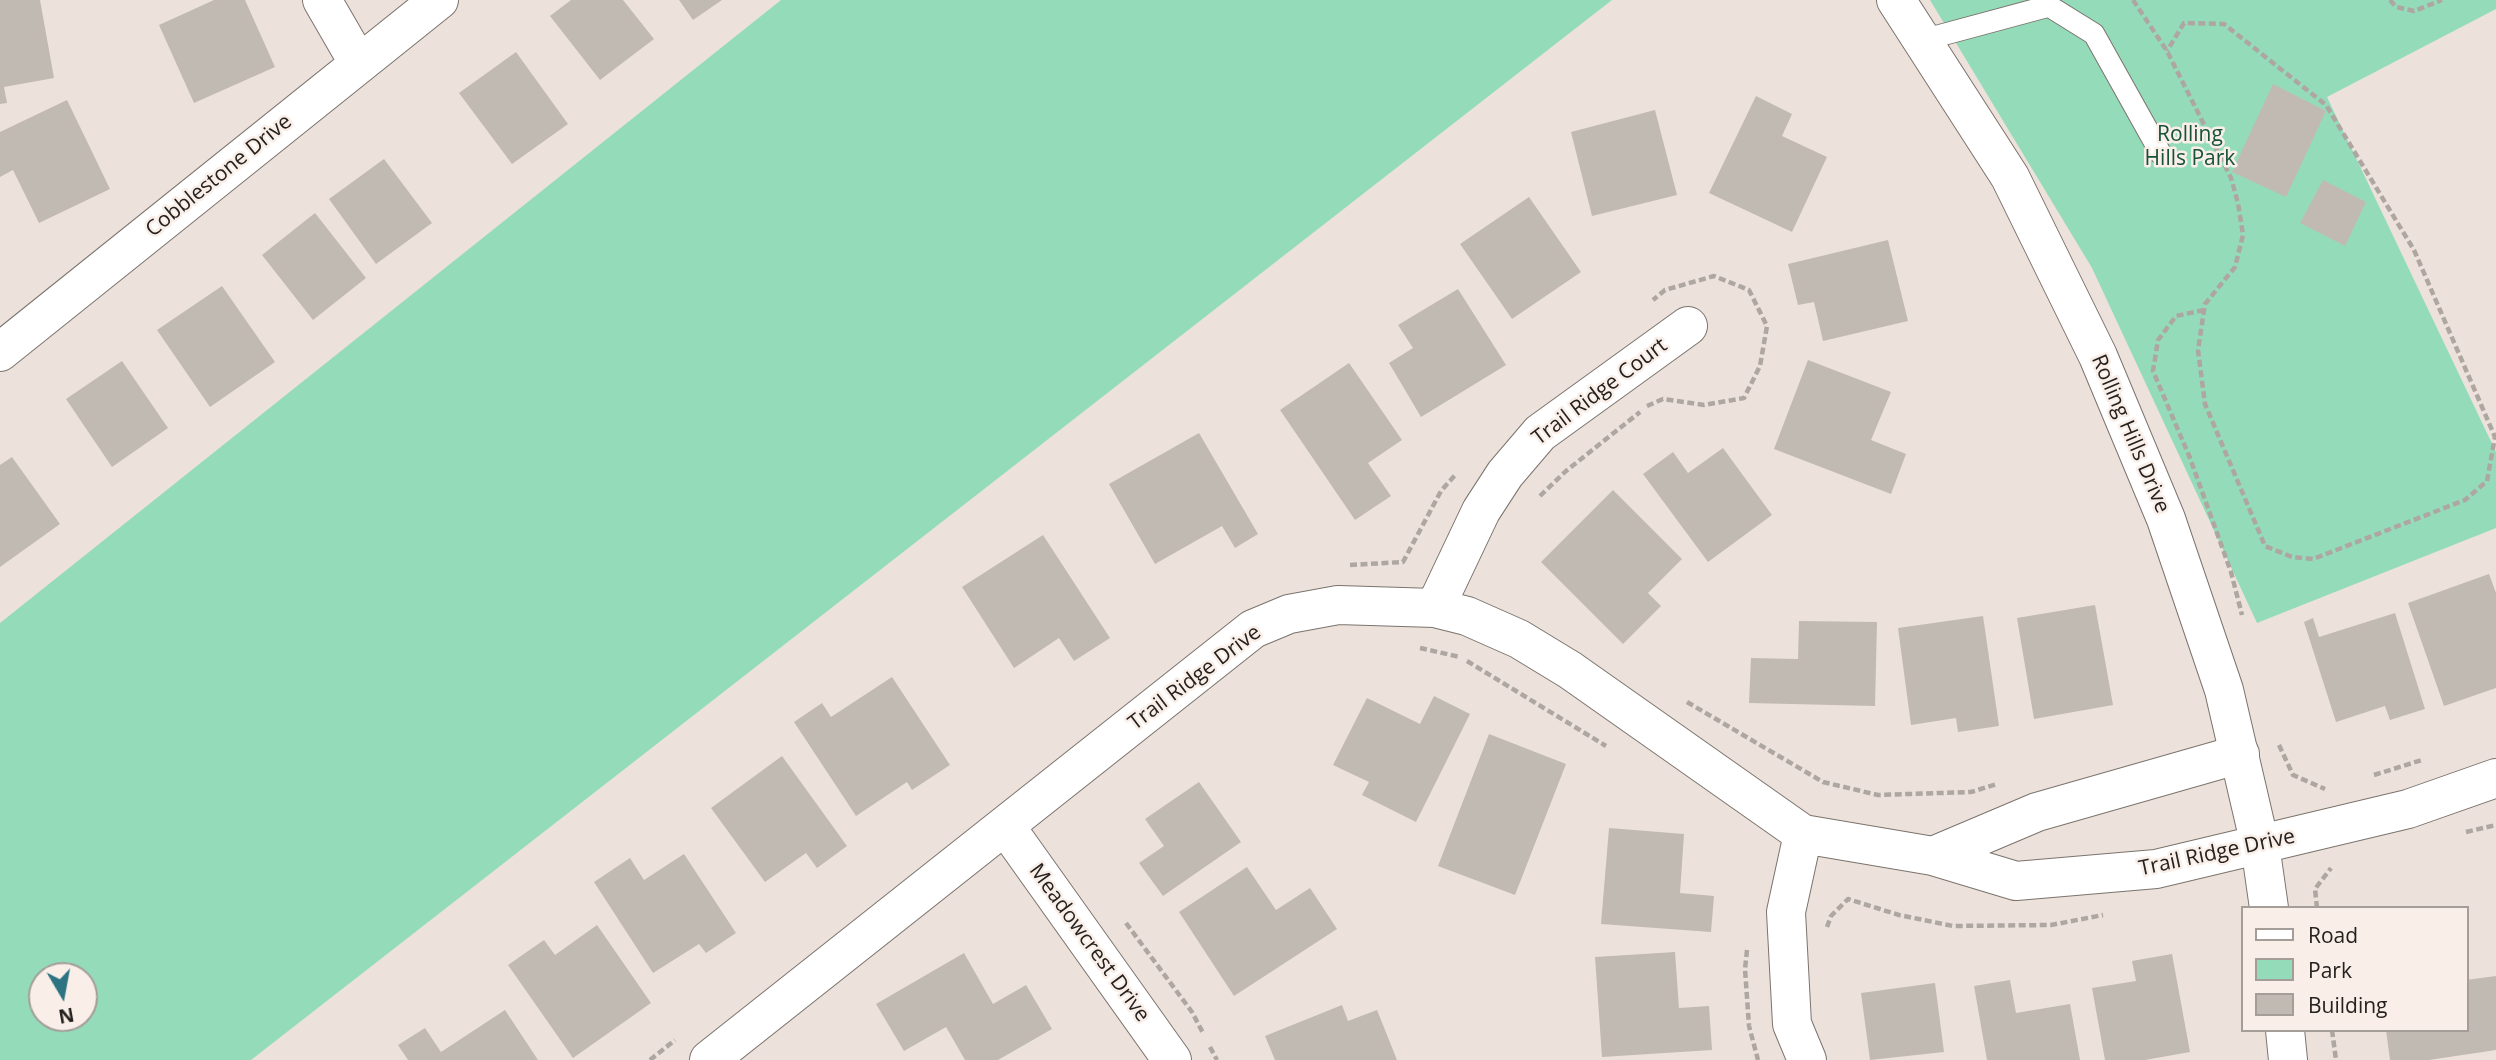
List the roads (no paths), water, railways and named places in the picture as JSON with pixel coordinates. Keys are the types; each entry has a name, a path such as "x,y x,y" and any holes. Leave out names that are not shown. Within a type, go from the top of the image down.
{"street":[{"path":"323,0 359,64"},
{"name":"Cobblestone Drive","path":"1,348 439,0"},
{"name":"Rolling Hills Drive","path":"1896,0 2010,177 2098,356 2166,519 2224,691 2260,845 2269,906"},
{"name":"Trail Ridge Court","path":"1436,608 1481,511 1505,474 1540,433 1688,326"},
{"name":"Trail Ridge Drive","path":"709,1060 1253,629 1289,614 1338,606 1436,608 1467,616 1519,639 1570,670 1803,834 1933,856 2016,881 2156,869 2408,809 2496,778"},
{"path":"1933,856 2038,812 2240,754"},
{"name":"Meadowcrest Drive","path":"1006,827 1172,1060"},
{"path":"1803,834 1786,912 1791,1024 1807,1060"},
{"path":"2285,1032 2288,1060"}],"lane":[{"path":"1923,40 2049,6 2094,34 2161,154"}],"park label":[{"name":"Rolling Hills Park","path":"2190,147"}]}
